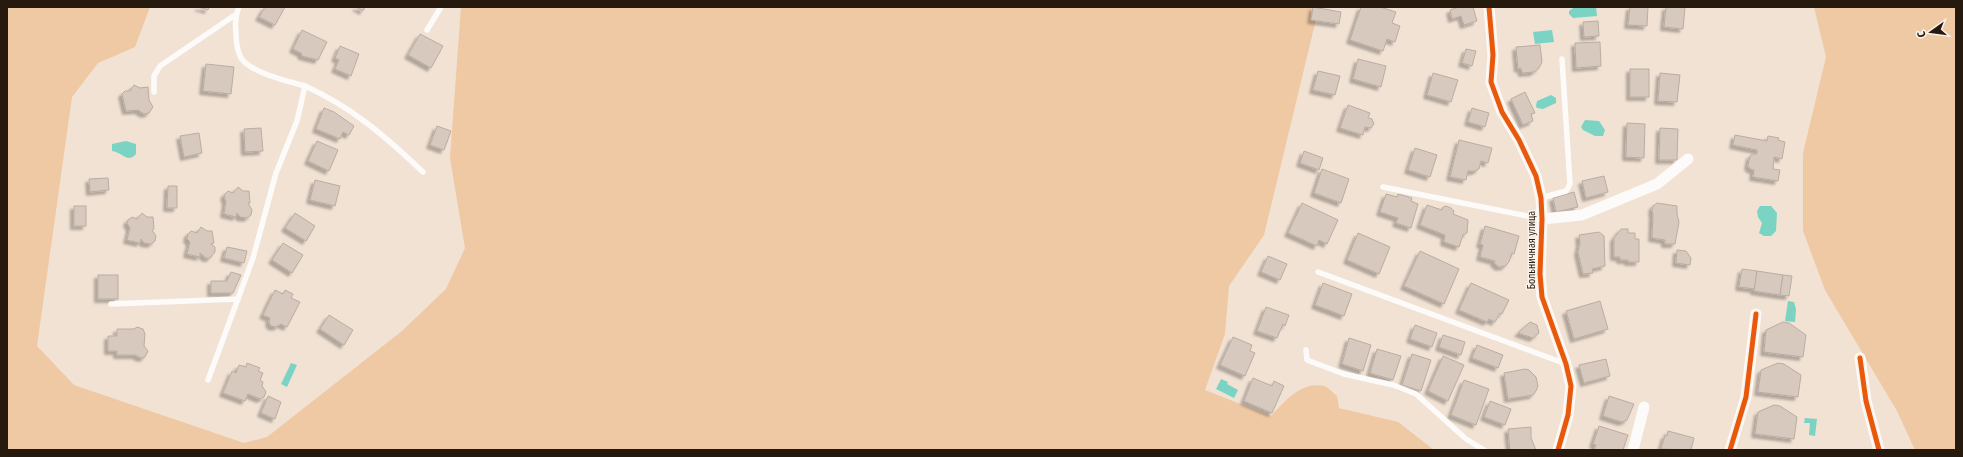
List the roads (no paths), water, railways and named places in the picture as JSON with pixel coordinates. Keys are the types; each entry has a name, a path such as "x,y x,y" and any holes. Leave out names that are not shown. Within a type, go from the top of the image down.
{"street":[{"name":"Больничная улица","path":"1489,7 1493,55 1491,82 1502,112 1519,140 1536,176 1541,198 1542,219 1540,274 1542,297 1566,364 1571,386 1568,415 1558,450"},
{"name":"Больничная улица","path":"1542,219 1582,215 1657,184 1688,160"},
{"path":"1730,450 1746,396 1756,314"},
{"path":"1860,358 1866,401 1879,450"},
{"path":"1633,450 1644,407"}],"lane":[{"path":"154,92 154,76 160,66 235,15 239,7"},
{"path":"427,30 441,7"},
{"path":"235,15 237,47 242,59 261,72 305,86 332,98 382,133 423,172"},
{"path":"1541,198 1566,190 1570,184 1562,59"},
{"path":"208,380 253,258 276,173 297,120 305,86"},
{"path":"1383,187 1542,219"},
{"path":"1318,272 1566,364"},
{"path":"111,304 238,299"},
{"path":"1306,350 1307,360 1344,374 1393,385 1416,394 1466,439 1484,450"}],"water":[{"path":"1596,7 1597,16 1573,18 1569,14 1569,11 1573,8"},
{"path":"1552,30 1554,42 1535,44 1533,32"},
{"path":"1551,95 1556,98 1556,103 1543,109 1537,108 1537,101"},
{"path":"1585,120 1599,121 1605,130 1603,136 1595,136 1583,130 1581,127"},
{"path":"126,141 136,144 136,154 130,158 112,151 112,144"},
{"path":"1760,206 1771,206 1777,213 1776,231 1771,236 1764,236 1759,233 1762,223 1758,217 1757,211"},
{"path":"1788,301 1794,302 1796,309 1795,322 1785,321"},
{"path":"291,363 297,365 287,387 281,384"},
{"path":"1221,379 1228,382 1227,384 1238,390 1234,398 1216,389"},
{"path":"1805,418 1817,419 1815,436 1809,435 1810,423 1804,423"}]}
